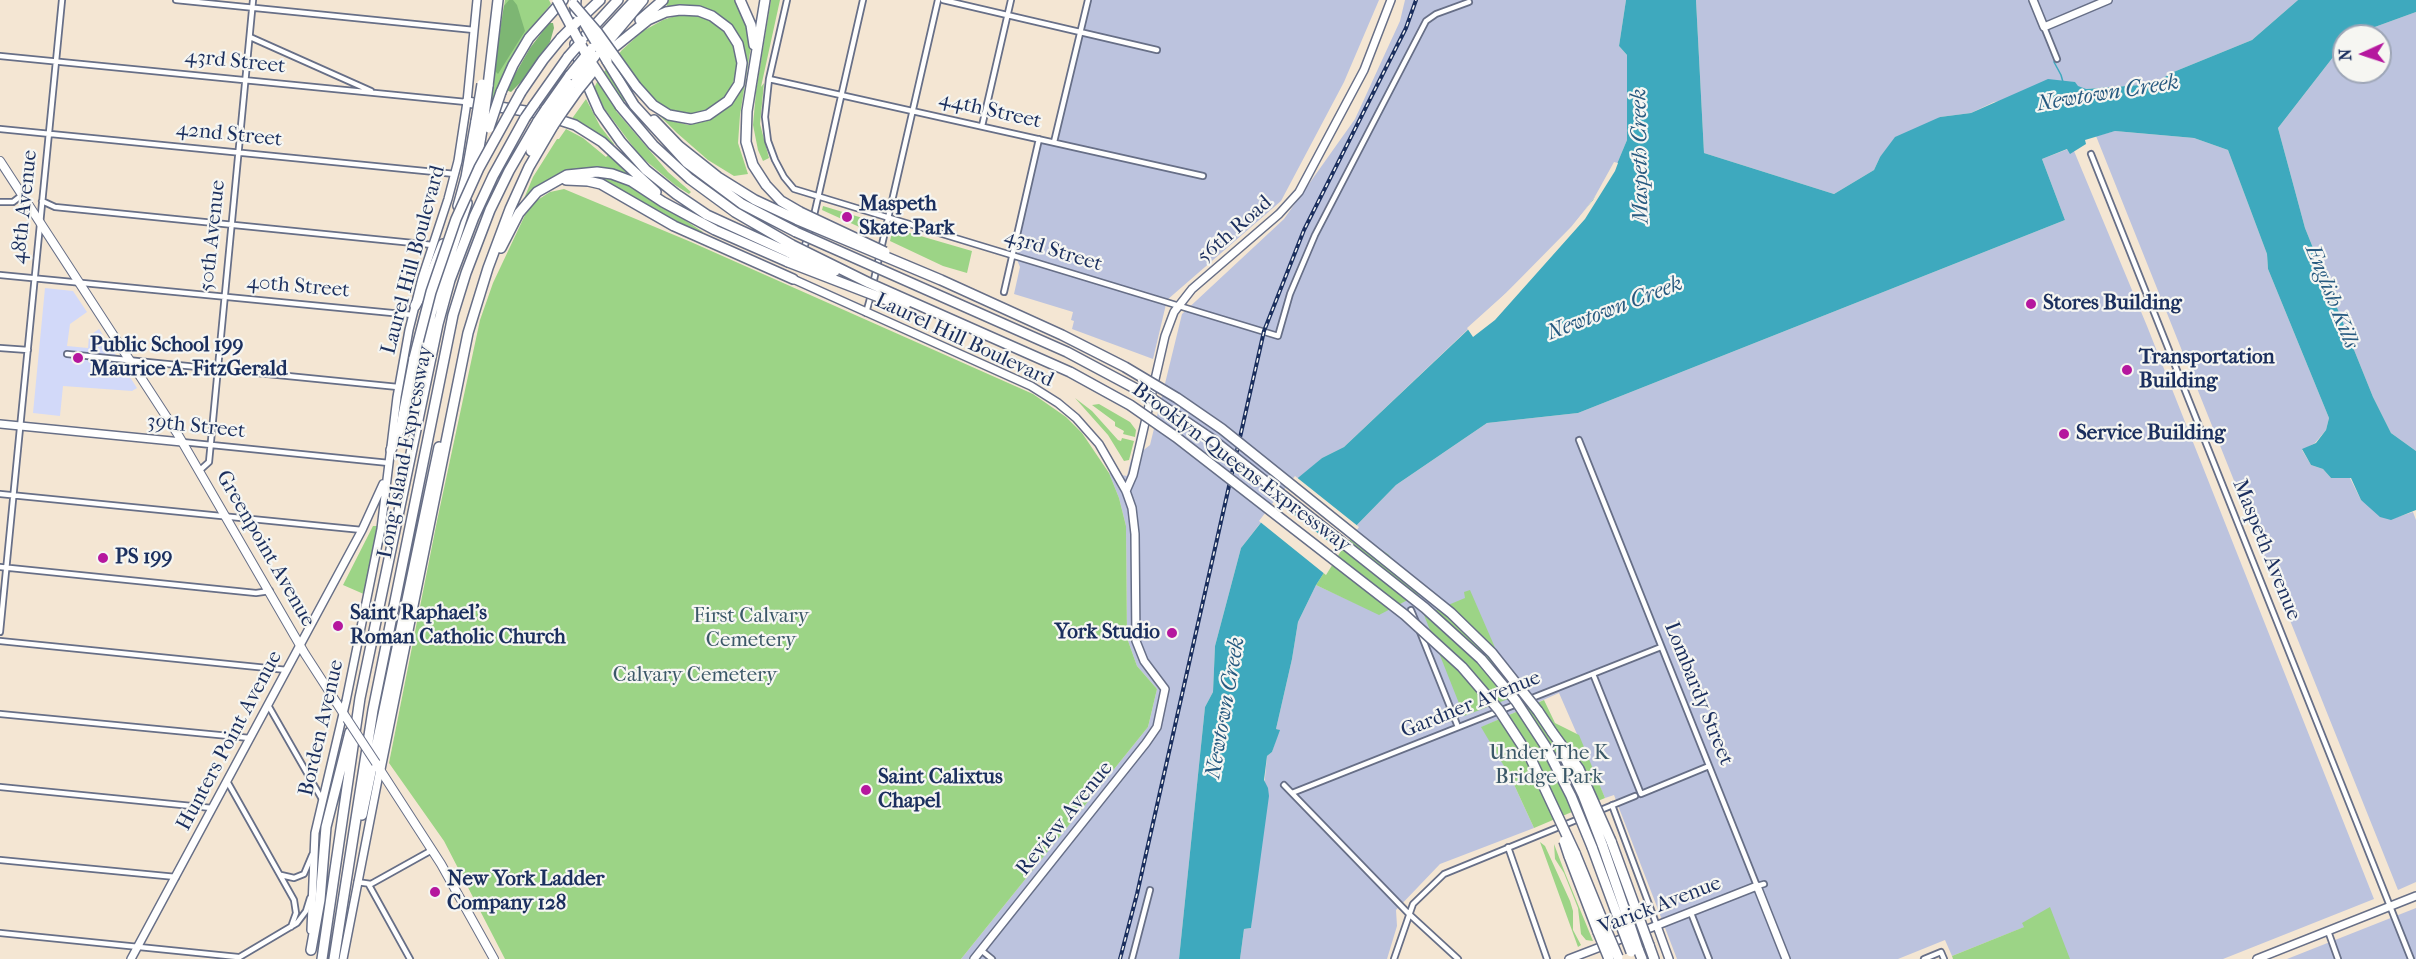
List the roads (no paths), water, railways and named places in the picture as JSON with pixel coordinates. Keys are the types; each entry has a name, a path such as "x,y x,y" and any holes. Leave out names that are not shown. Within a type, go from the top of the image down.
{"highway":[{"path":"407,466 414,400 431,314 466,205 479,153 496,0"},
{"name":"Brooklyn-Queens Expressway","path":"557,0 593,65 620,106 653,145 690,179 790,253 869,283 1060,367 1139,411 1176,437 1406,615 1455,660 1492,702 1531,759 1551,798 1615,958"},
{"path":"391,450 401,426 414,358 431,292 456,219 479,168 520,92 543,60 561,38 600,0"},
{"name":"Long Island Expressway","path":"322,959 360,698 432,346 450,280 483,196 525,118 568,57 618,0"},
{"name":"Long Island Expressway","path":"334,959 377,688 453,315 466,273 490,210 509,171 546,124 593,52 635,0"},
{"path":"593,52 643,0"},
{"path":"378,766 452,410 474,311 488,268 519,188 546,124 554,111 575,82 591,74 626,32 663,0"},
{"path":"740,0 751,25 755,56"},
{"path":"765,0 746,118 748,150 753,165 766,185 799,216"},
{"path":"569,1 598,33 632,92 669,115 691,119 708,115 728,101 739,84 742,69 740,49 735,38 723,23 706,13 687,9 655,17 636,28 612,49"},
{"path":"414,311 428,284 460,201 483,124 513,64 529,38 569,1"},
{"path":"569,1 581,70 599,111 621,142 646,170 692,206 728,226 790,253 884,299 928,309"},
{"name":"Brooklyn-Queens Expressway","path":"569,1 607,61 659,126 699,162 742,192 1101,354 1151,381 1222,429 1460,621 1508,671 1579,769 1606,842"},
{"name":"Brooklyn-Queens Expressway","path":"632,92 654,129 697,171 742,204 796,232 1074,355 1142,392 1213,440 1425,608 1481,659 1516,701 1546,747 1571,796 1624,921"},
{"path":"467,102 538,112 581,129 602,142 684,213"},
{"path":"474,311 519,213 532,196 567,175 584,172 612,174 631,181 724,235 790,253"},
{"path":"555,181 582,180 602,184 674,226 793,279"},
{"path":"351,852 366,802 438,450 452,410"},
{"path":"311,954 320,900 326,827 360,698"},
{"path":"1606,842 1638,915 1654,959"},
{"path":"1606,842 1624,921 1634,953 1642,959"}],"main road":[{"name":"Laurel Hill Boulevard","path":"387,472 398,387 414,311 455,174 467,102 477,0"},
{"name":"56th Road","path":"1126,491 1133,475 1165,336 1178,306 1192,289 1279,214 1299,192 1364,70 1391,0"},
{"path":"2033,0 2044,27 2108,0"},
{"name":"Greenpoint Avenue","path":"0,161 182,442 300,645 433,850 494,959"},
{"name":"Laurel Hill Boulevard","path":"793,279 866,314 1031,386 1058,403 1094,437 1126,491 1131,508 1135,534 1136,641 1144,661 1165,691"},
{"name":"39th Street","path":"0,424 182,442"},
{"name":"Hunters Point Avenue","path":"132,959 362,530 376,503 387,472"},
{"name":"Borden Avenue","path":"311,954 313,850 345,716 381,529 387,472"},
{"name":"Review Avenue","path":"974,959 1146,744 1157,727 1165,691"},
{"path":"344,959 378,766"},
{"name":"Varick Avenue","path":"1569,959 1760,885"},
{"name":"Lombardy Street","path":"1760,885 1786,959"},
{"path":"2259,959 2416,896"},
{"path":"1657,926 1669,959"}],"street":[{"name":"48th Avenue","path":"0,632 3,568 13,495 62,0"},
{"path":"176,0 474,30"},
{"name":"50th Avenue","path":"199,471 208,463 253,0"},
{"name":"43rd Street","path":"787,0 769,79 765,117 768,141 775,160 794,189 1278,336 1290,294 1315,234 1426,21 1436,14 1469,2"},
{"path":"793,279 809,234 863,0"},
{"path":"866,314 938,0"},
{"path":"943,0 1157,50"},
{"path":"982,126 1011,0"},
{"path":"1054,142 1088,0"},
{"path":"2044,27 2057,59"},
{"path":"250,37 377,93"},
{"name":"43rd Street","path":"0,56 467,102"},
{"path":"340,77 340,89"},
{"name":"44th Street","path":"769,79 1203,176"},
{"name":"42nd Street","path":"0,129 455,174"},
{"path":"1004,292 1038,139"},
{"name":"Maspeth Avenue","path":"2091,154 2411,959"},
{"path":"0,202 12,202 22,195"},
{"path":"42,201 55,207 433,245"},
{"name":"40th Street","path":"0,275 224,297 414,311"},
{"path":"0,348 27,350"},
{"path":"67,354 398,387"},
{"name":"Lombardy Street","path":"1579,440 1709,766 1760,885"},
{"name":"39th Street","path":"182,442 389,463"},
{"path":"0,494 362,530"},
{"path":"3,568 256,593 270,591"},
{"path":"1412,610 1458,728"},
{"path":"0,641 287,670"},
{"name":"Gardner Avenue","path":"1292,793 1661,647"},
{"path":"1593,674 1641,794 1709,766"},
{"path":"1515,675 1525,700"},
{"path":"268,705 323,801"},
{"path":"0,714 250,738"},
{"path":"227,781 281,875 296,906 296,916 291,927"},
{"path":"1284,785 1409,914 1458,959"},
{"path":"0,787 213,808"},
{"path":"1394,959 1413,904 1444,874 1635,796"},
{"path":"1612,806 1657,926"},
{"path":"1508,846 1548,959"},
{"name":"Borden Avenue","path":"281,875 294,878 304,874 309,867 313,850"},
{"path":"357,882 369,885 433,850"},
{"path":"0,860 176,877"},
{"path":"0,933 237,958 299,921 306,911 313,870"},
{"path":"369,885 410,959"},
{"path":"1132,959 1150,890"},
{"path":"1691,913 1709,959"},
{"path":"2328,931 2338,959"},
{"path":"981,950 992,959"},
{"path":"1924,959 1941,952 1944,959"}],"water":[{"path":"1626,0 1696,0 1704,153 1834,194 1874,170 1880,157 1895,137 1940,117 1971,113 2048,79 2075,82 2086,89 2154,84 2171,73 2252,40 2298,0 2416,0 2416,12 2383,24 2332,24 2332,58 2278,128 2305,228 2373,397 2391,433 2416,451 2416,510 2391,520 2380,517 2361,500 2351,478 2331,478 2323,469 2311,465 2302,449 2316,443 2326,430 2329,418 2268,269 2267,254 2228,150 2194,138 2115,131 2085,140 2086,144 2070,154 2067,149 2042,159 2065,220 1578,413 1487,423 1396,485 1351,531 1316,585 1298,622 1276,729 1280,730 1272,752 1267,756 1264,780 1269,796 1251,928 1244,929 1240,959 1179,959 1205,707 1213,692 1215,646 1241,548 1293,482 1322,458 1344,447 1564,239 1614,171 1627,140 1627,55 1619,46"}],"waterway":[{"name":"Newtown Creek","path":"2055,59 2054,62 2063,82"}],"railway":[{"path":"1120,959 1137,894 1264,331 1304,230 1406,28 1416,0"}],"place":[{"name":"Maspeth Skate Park","path":"847,217"},
{"name":"Stores Building","path":"2031,304"},
{"name":"Public School 199 Maurice A. FitzGerald","path":"78,358"},
{"name":"Transportation Building","path":"2127,370"},
{"name":"Service Building","path":"2064,434"},
{"name":"PS 199","path":"103,558"},
{"name":"Saint Raphael's Roman Catholic Church","path":"338,626"},
{"name":"York Studio","path":"1172,633"},
{"name":"Saint Calixtus Chapel","path":"866,790"},
{"name":"New York Ladder Company 128","path":"435,892"}],"water label":[{"name":"Maspeth Creek","path":"1641,156"},
{"name":"English Kills","path":"2331,297"}],"park label":[{"name":"First Calvary Cemetery","path":"751,629"},
{"name":"Calvary Cemetery","path":"695,676"},
{"name":"Under The K Bridge Park","path":"1549,766"}]}
